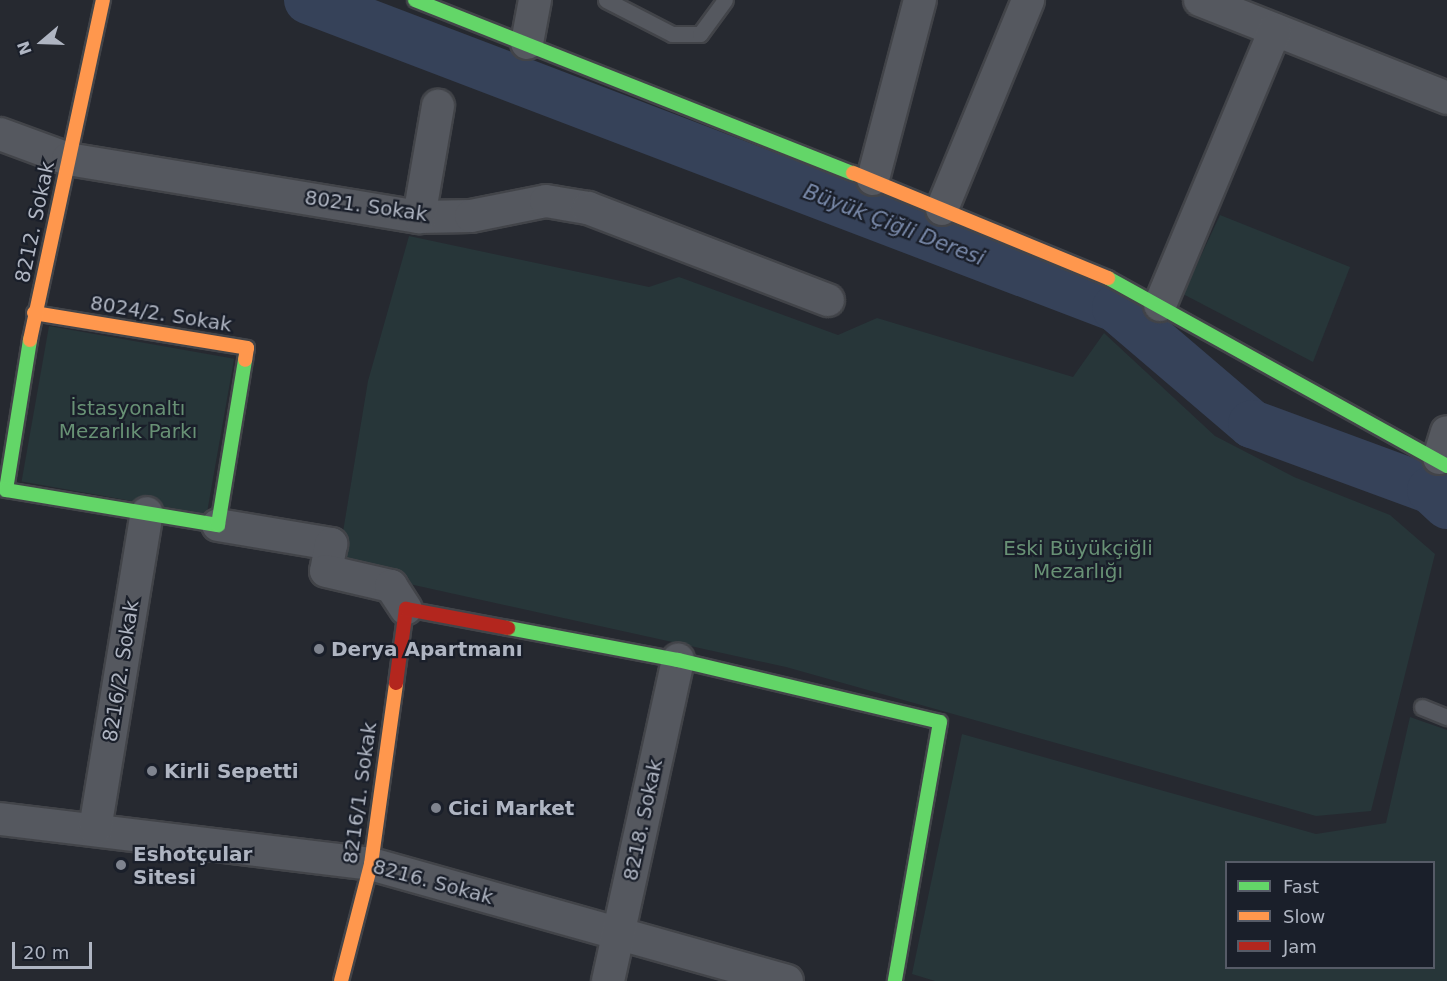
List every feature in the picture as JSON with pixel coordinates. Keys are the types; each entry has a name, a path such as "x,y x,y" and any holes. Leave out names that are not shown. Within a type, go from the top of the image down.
{"street":[{"name":"8212. Sokak","path":"103,0 34,313 6,490 147,513"},
{"path":"415,0 873,179 1160,304 1444,452"},
{"path":"527,43 535,0"},
{"path":"873,179 920,0"},
{"path":"942,209 1028,0"},
{"path":"1200,0 1447,98"},
{"path":"1160,304 1275,30"},
{"path":"419,217 438,106"},
{"name":"8021. Sokak","path":"0,134 68,159 419,217 471,216 546,201 588,208 828,300"},
{"name":"8024/2. Sokak","path":"34,313 247,348 218,525"},
{"path":"147,513 331,544 327,571 391,586 406,609 678,660 940,722 895,981"},
{"name":"8216/2. Sokak","path":"95,829 147,513"},
{"name":"8216/1. Sokak","path":"341,981 371,864 406,609"},
{"name":"8218. Sokak","path":"608,981 678,660"},
{"name":"8216. Sokak","path":"0,819 371,864 787,981"}],"lane":[{"path":"606,0 672,34 700,34 725,0"},
{"path":"1422,707 1447,717"}],"green space":[{"path":"1220,215 1350,267 1313,362 1183,294"},
{"name":"Eski Büyükçiğli Mezarlığı","path":"409,236 649,287 679,277 838,335 877,318 1073,377 1104,333 1215,436 1294,477 1390,515 1435,554 1371,811 1316,816 786,667 337,568 368,381"},
{"name":"İstasyonaltı Mezarlık Parkı","path":"49,326 234,359 207,514 22,482"},
{"path":"1410,717 1447,730 1447,981 935,981 912,974 962,734 1316,834 1386,823"}],"waterway":[{"name":"Büyük Çiğli Deresi","path":"308,0 1116,308 1252,424 1431,490 1447,505"}],"traffic: fast":[{"path":"415,0 853,173"},
{"path":"1108,278 1447,466"},
{"path":"30,340 6,490 218,525 245,360"},
{"path":"508,628 678,660 940,722 895,981"}],"traffic: slow":[{"path":"30,340 103,0"},
{"path":"853,173 1108,278"},
{"path":"34,313 247,348 245,360"},
{"path":"341,981 371,864 396,683"}],"traffic: jam":[{"path":"396,683 406,609 508,628"}],"place":[{"name":"Derya Apartmanı","path":"319,649"},
{"name":"Kirli Sepetti","path":"152,771"},
{"name":"Cici Market","path":"436,808"},
{"name":"Eshotçular Sitesi","path":"121,865"}]}
